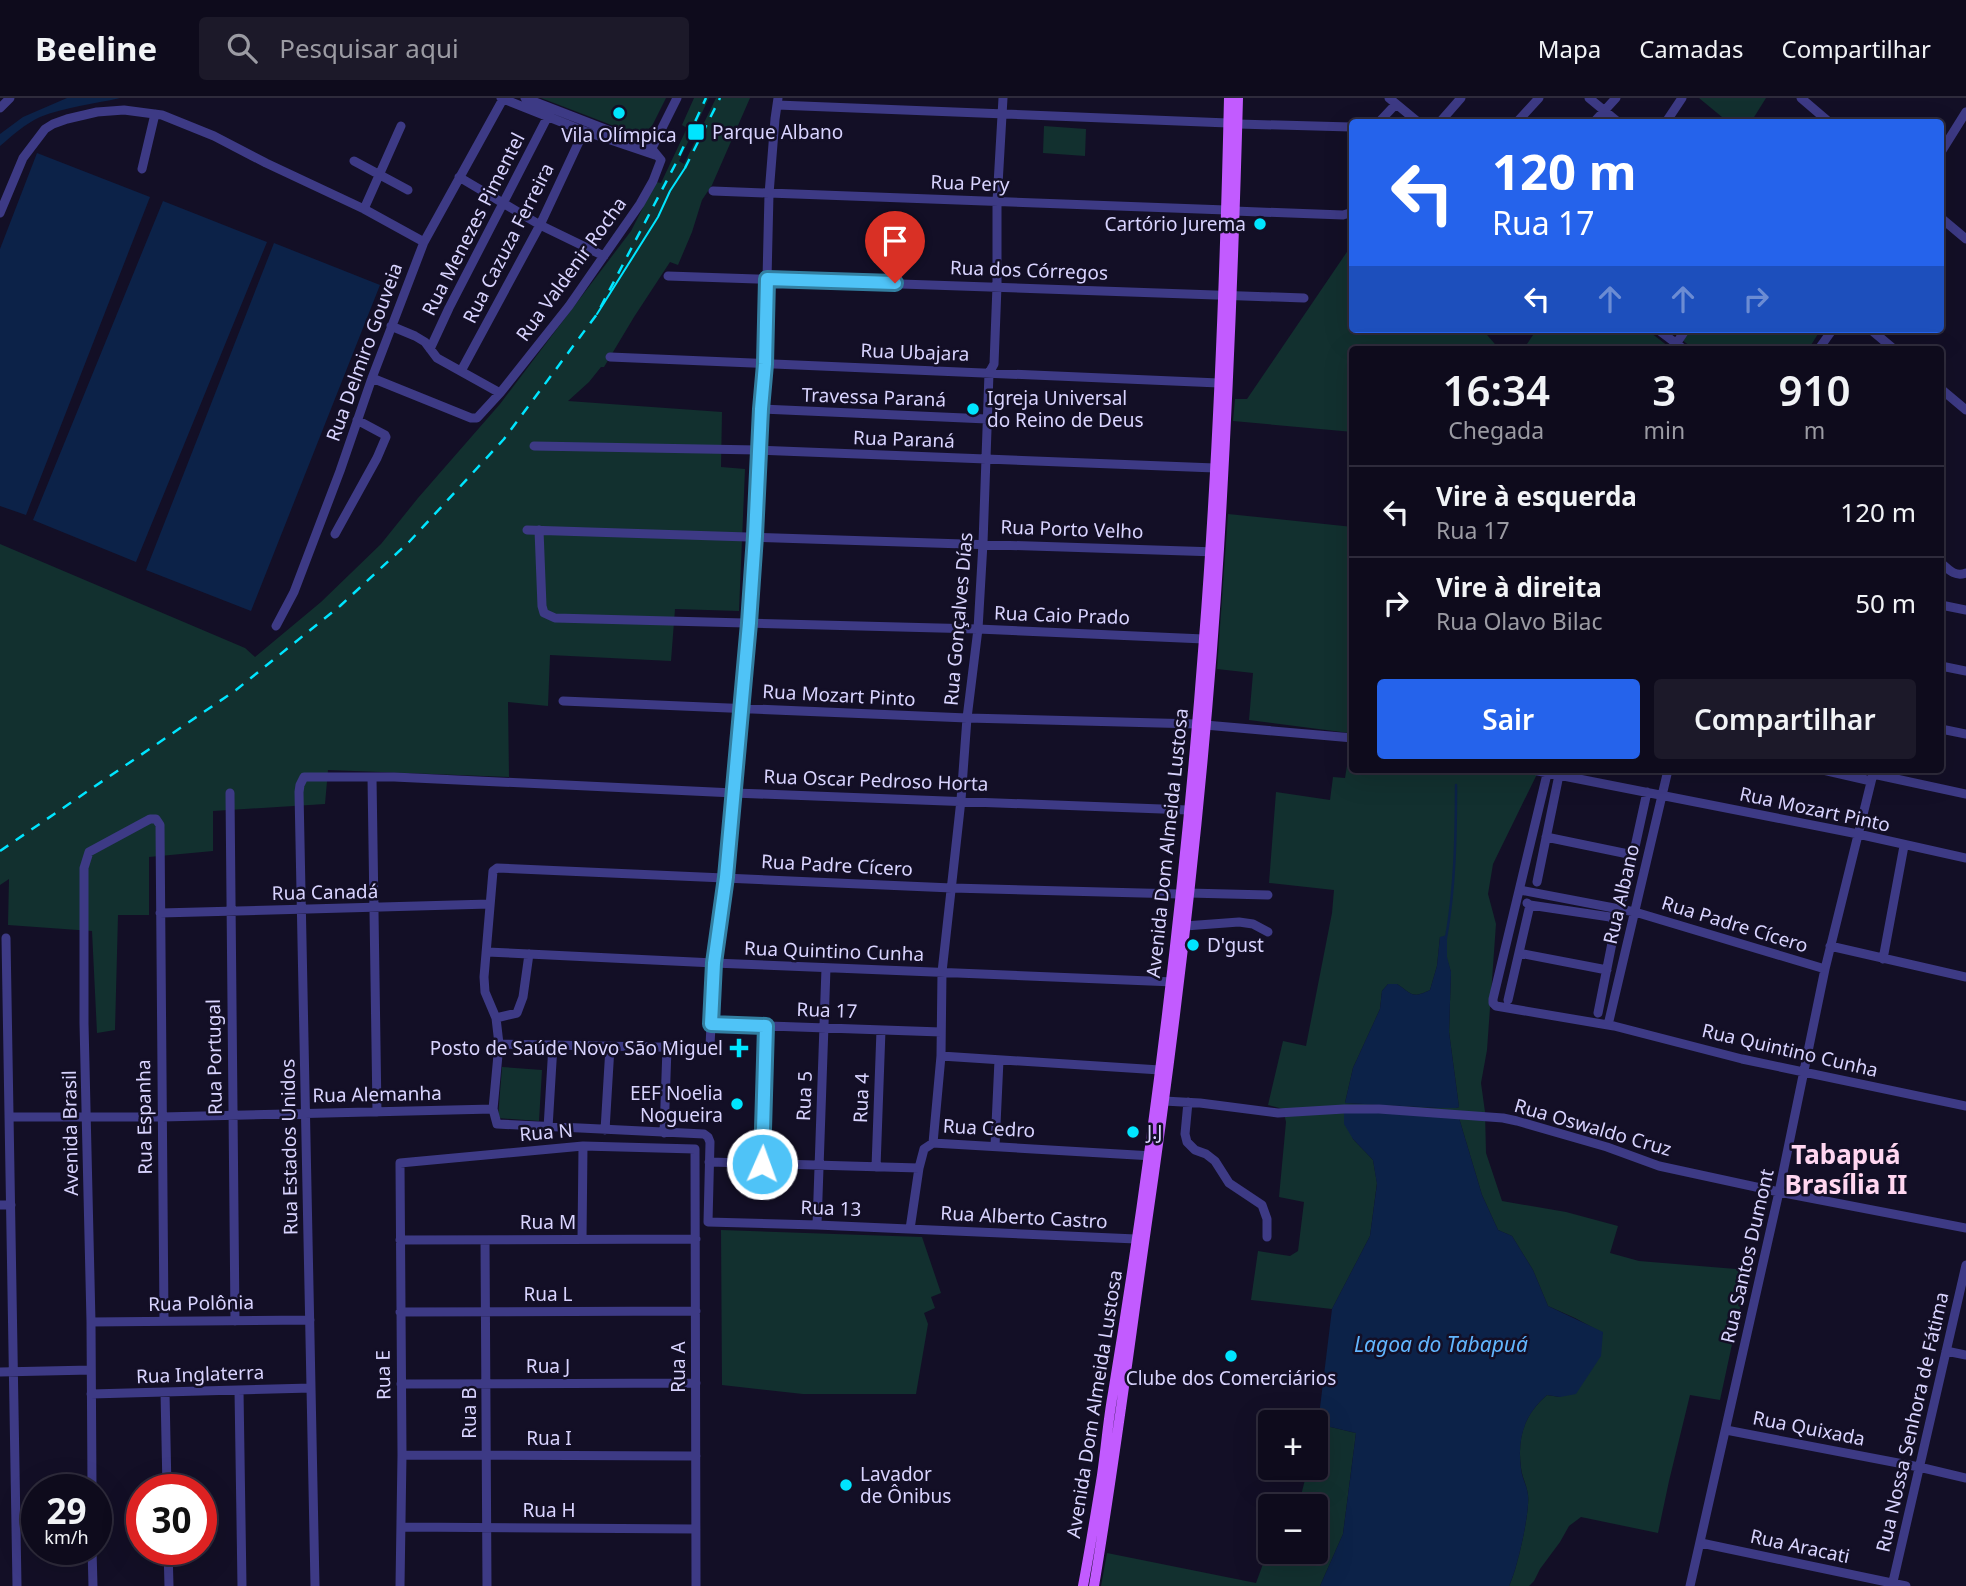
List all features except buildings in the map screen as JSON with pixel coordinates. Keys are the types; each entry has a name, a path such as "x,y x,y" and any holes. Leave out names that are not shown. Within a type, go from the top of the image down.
{"main road":[{"name":"Avenida Dom Almeida Lustosa","path":"1229,98 1233,123"},
{"name":"Avenida Dom Almeida Lustosa","path":"1107,1474 1136,1239 1164,1101 1201,724 1214,552 1233,123 1238,98"},
{"name":"Avenida Dom Almeida Lustosa","path":"1204,692 1204,639 1214,552 1219,383 1225,344"},
{"name":"Avenida Dom Almeida Lustosa","path":"1094,1586 1100,1522 1153,1156 1160,1070 1185,926 1188,810 1201,724"},
{"name":"Avenida Dom Almeida Lustosa","path":"1083,1586 1100,1522"}],"street":[{"path":"0,108 10,98"},
{"name":"Rua Valdenir Rocha","path":"372,378 475,419 481,415 569,306 640,204 653,181 654,154 677,98"},
{"name":"Rua Gonçalves Días","path":"933,1143 941,1056 942,972 978,629 989,373 994,364 997,202 1003,98"},
{"path":"1443,119 1461,98"},
{"path":"1520,119 1539,98"},
{"path":"1589,98 1614,119"},
{"path":"1597,119 1616,98"},
{"path":"1669,119 1682,98"},
{"path":"1801,98 1826,119"},
{"path":"502,99 527,102 636,141 654,154"},
{"name":"Rua Delmiro Gouveia","path":"276,626 294,592 424,242 502,99"},
{"path":"499,1044 667,1048 710,1046 714,963 726,877 749,623 765,364 769,194 778,101 1003,114 1349,127"},
{"path":"1381,119 1392,101 1414,119"},
{"path":"527,102 548,116 584,131 654,154"},
{"path":"0,213 23,158 45,129 52,124 97,112 124,110 176,120 214,136 364,209 424,242"},
{"path":"1944,147 1966,112"},
{"path":"142,169 155,114"},
{"name":"Rua Menezes Pimentel","path":"430,349 548,116"},
{"path":"364,209 401,126"},
{"name":"Rua Cazuza Ferreira","path":"461,371 540,225 584,131"},
{"path":"354,161 408,190"},
{"path":"459,177 540,225 604,256"},
{"name":"Rua Pery","path":"713,191 1349,213"},
{"path":"1944,221 1966,239"},
{"name":"Rua dos Córregos","path":"668,276 1304,298"},
{"path":"391,326 425,342 437,358 500,393"},
{"path":"1662,333 1680,346"},
{"path":"1875,333 1890,346"},
{"name":"Rua Ubajara","path":"610,358 1219,383"},
{"path":"1944,392 1966,410"},
{"name":"Travessa Paraná","path":"761,409 987,419"},
{"path":"335,534 386,437 357,420"},
{"name":"Rua Paraná","path":"534,446 758,450 1215,468"},
{"name":"Rua Porto Velho","path":"527,530 1214,552"},
{"name":"Rua Caio Prado","path":"539,530 542,606 544,613 555,618 978,629 1204,639"},
{"path":"1944,566 1953,573 1966,573"},
{"path":"1944,606 1966,610"},
{"path":"1944,667 1966,671"},
{"name":"Rua Mozart Pinto","path":"563,701 967,718 1201,724 1349,738"},
{"path":"1944,730 1966,734"},
{"path":"1547,773 1519,892 1530,905 1610,917 1616,923 1598,1013"},
{"name":"Rua Mozart Pinto","path":"1553,773 1858,834 1966,859"},
{"name":"Rua Albano","path":"1608,1025 1667,773"},
{"path":"1852,773 1966,794"},
{"path":"1536,881 1559,775"},
{"name":"Rua Santos Dumont","path":"1690,1586 1779,1192 1830,946 1872,775"},
{"name":"Rua Estados Unidos","path":"315,1586 299,792 302,780 307,776 394,777"},
{"path":"372,777 377,1112"},
{"name":"Rua Oscar Pedroso Horta","path":"394,777 1188,810"},
{"path":"1624,897 1647,792"},
{"name":"Rua Portugal","path":"230,793 234,1321"},
{"name":"Avenida Brasil","path":"92,1474 84,867 89,852 96,847 150,819 156,819"},
{"name":"Rua Espanha","path":"156,819 160,825 164,1321"},
{"path":"1546,837 1633,855"},
{"path":"1883,959 1904,845"},
{"name":"Rua Padre Cícero","path":"490,904 493,870 497,868 952,888 1268,895"},
{"name":"Rua Padre Cícero","path":"1519,892 1635,912 1825,969"},
{"name":"Rua Quintino Cunha","path":"1519,892 1493,1003 1496,1006 1608,1025 1742,1059 1966,1106"},
{"path":"490,904 484,977 485,992 496,1018 499,1044 493,1109 497,1124 704,1134 709,1137 710,1142 709,1162 919,1168 910,1229"},
{"name":"Rua Canadá","path":"160,913 490,904"},
{"path":"1508,1000 1530,905"},
{"path":"1185,926 1239,922 1253,924 1268,932"},
{"path":"6,938 17,1586"},
{"name":"Rua Padre Cícero","path":"1830,946 1966,978"},
{"name":"Rua Quintino Cunha","path":"487,952 1175,982"},
{"path":"1519,953 1607,971"},
{"path":"496,1018 517,1013 523,997 529,954"},
{"name":"Rua 5","path":"817,1225 826,968"},
{"name":"Rua 17","path":"711,1024 941,1032"},
{"path":"762,1164 766,1026"},
{"name":"Rua 4","path":"876,1167 881,1030"},
{"path":"548,1128 553,1045"},
{"path":"605,1130 610,1047"},
{"path":"663,1133 667,1048"},
{"path":"941,1056 1160,1070"},
{"path":"995,1146 999,1059"},
{"name":"Rua Oswaldo Cruz","path":"1164,1101 1278,1113 1379,1109 1510,1119 1607,1147 1659,1166 1966,1228"},
{"path":"1188,1102 1185,1134 1187,1142 1195,1150 1215,1161 1229,1183 1262,1205 1267,1219 1267,1237"},
{"name":"Rua Alemanha","path":"9,1116 162,1117 493,1109"},
{"name":"Rua Cedro","path":"919,1168 924,1149 933,1143 1153,1156"},
{"path":"582,1239 583,1146"},
{"name":"Rua N","path":"400,1163 583,1146 695,1149"},
{"name":"Rua A","path":"695,1149 696,1586"},
{"name":"Rua 13","path":"709,1162 708,1222 910,1229"},
{"name":"Rua E","path":"400,1163 400,1586"},
{"path":"0,1205 11,1205"},
{"name":"Rua Alberto Castro","path":"910,1229 1136,1239"},
{"name":"Rua M","path":"400,1240 696,1239"},
{"name":"Rua B","path":"485,1240 487,1586"},
{"name":"Rua Nossa Senhora de Fátima","path":"1893,1584 1966,1265"},
{"name":"Rua L","path":"400,1312 696,1311"},
{"name":"Rua Polônia","path":"91,1322 310,1320"},
{"path":"1946,1351 1966,1355"},
{"path":"0,1373 91,1370"},
{"name":"Rua J","path":"401,1384 696,1383"},
{"name":"Rua Inglaterra","path":"91,1394 311,1388"},
{"path":"239,1390 242,1586"},
{"path":"165,1392 167,1474"},
{"name":"Rua Quixada","path":"1726,1430 1966,1478"},
{"name":"Rua I","path":"402,1455 696,1456"},
{"name":"Rua H","path":"402,1527 696,1529"},
{"name":"Rua Aracati","path":"1701,1543 1906,1586"},
{"path":"92,1565 93,1586"},
{"path":"168,1565 169,1586"}],"green space":[{"name":"Vila Olímpica","path":"541,98 666,98 652,126 640,136"},
{"path":"694,98 709,98 679,161 684,164 716,98 750,98 712,185 702,200 678,265 670,262 604,367 568,401 722,412 721,467 745,469 739,611 675,609 671,661 550,655 548,706 508,702 509,777 328,770 325,804 213,811 213,851 149,857 149,915 118,915 115,1030 97,1033 92,931 8,925 9,879 0,885 0,544 245,648 255,657 321,602 381,544 500,404 631,231 656,182 661,183 687,128 682,125"},
{"path":"1699,98 1766,98 1753,119 1724,119"},
{"path":"1044,126 1086,129 1085,156 1043,153"},
{"path":"1349,249 1349,333 1485,333 1497,346 1349,346 1349,432 1233,421 1235,399 1247,399"},
{"path":"1534,333 1651,333 1668,346 1526,346"},
{"path":"1679,333 1819,333 1810,346 1690,346 1677,336"},
{"path":"1228,514 1349,527 1349,733 1249,720 1253,673 1217,669"},
{"path":"1349,754 1349,773 1538,773 1493,864 1488,894 1496,924 1487,1050 1481,1083 1486,1153 1502,1201 1566,1212 1618,1226 1610,1253 1639,1261 1748,1270 1720,1400 1690,1395 1658,1533 1581,1517 1569,1526 1529,1586 1509,1586 1522,1541 1528,1503 1520,1457 1521,1437 1533,1410 1547,1395 1560,1397 1603,1333 1548,1306 1533,1270 1512,1236 1498,1230 1482,1195 1459,1118 1344,1112 1353,1139 1373,1160 1377,1183 1370,1236 1332,1309 1251,1300 1258,1251 1290,1256 1298,1251 1304,1202 1279,1197 1286,1122 1283,1109 1268,1105 1283,1041 1306,1046 1334,890 1269,883 1276,792 1330,800 1333,777 1345,778","holes":["1440,937 1451,972 1449,1032 1459,1107 1345,1103 1353,1068 1380,1009 1382,991 1388,984 1397,984 1416,995 1430,990 1437,966"]},
{"path":"502,1067 542,1070 539,1121 498,1118"},
{"path":"721,1230 922,1237 941,1293 931,1297 935,1308 924,1313 928,1324 916,1394 803,1394 722,1385"},
{"path":"1328,1426 1356,1433 1343,1534 1320,1586 1101,1586 1107,1553 1256,1583 1263,1564 1328,1564 1328,1494 1301,1494 1305,1480 1328,1480"}],"water":[{"path":"67,98 120,98 40,117 24,126 0,146 0,134 23,117"},
{"path":"37,153 150,197 26,515 0,506 0,249"},
{"path":"163,201 267,242 136,562 33,520"},
{"path":"274,243 380,285 251,611 146,570"},
{"path":"1447,935 1447,957 1451,972 1449,1032 1459,1107 1345,1103 1353,1068 1380,1009 1382,991 1388,984 1397,984 1416,995 1430,990 1437,966 1440,937"},
{"name":"Lagoa do Tabapuá","path":"1344,1111 1459,1118 1482,1195 1498,1230 1512,1236 1533,1270 1548,1306 1603,1332 1601,1356 1576,1394 1560,1397 1547,1395 1533,1411 1524,1428 1520,1458 1527,1492 1527,1515 1516,1568 1509,1586 1320,1586 1343,1534 1356,1433 1328,1426 1328,1410 1320,1410 1332,1309 1370,1236 1377,1184 1373,1160 1353,1139 1344,1124"}],"waterway":[{"path":"1446,938 1454,862 1456,785"}],"tram line":[{"path":"597,314 658,217 685,168"}],"railway":[{"path":"0,851 236,690 340,606 409,542 504,439 597,314 676,163 706,98"},
{"path":"685,168 720,98"}],"place":[{"name":"Vila Olímpica","path":"619,113"},
{"name":"Parque Albano","path":"696,132"},
{"name":"Cartório Jurema","path":"1260,224"},
{"name":"Igreja Universal do Reino de Deus","path":"973,409"},
{"name":"D'gust","path":"1193,945"},
{"name":"Posto de Saúde Novo São Miguel","path":"739,1048"},
{"name":"EEF Noelia Nogueira","path":"737,1104"},
{"name":"J.J","path":"1133,1132"},
{"name":"Clube dos Comerciários","path":"1231,1356"},
{"name":"Lavador de Ônibus","path":"846,1485"}],"district":[{"name":"Tabapuá Brasília II","path":"1846,1169"}],"route":[{"path":"762,1164 766,1026 711,1024 714,963 726,877 749,623 765,364 767,279 895,283"}]}
